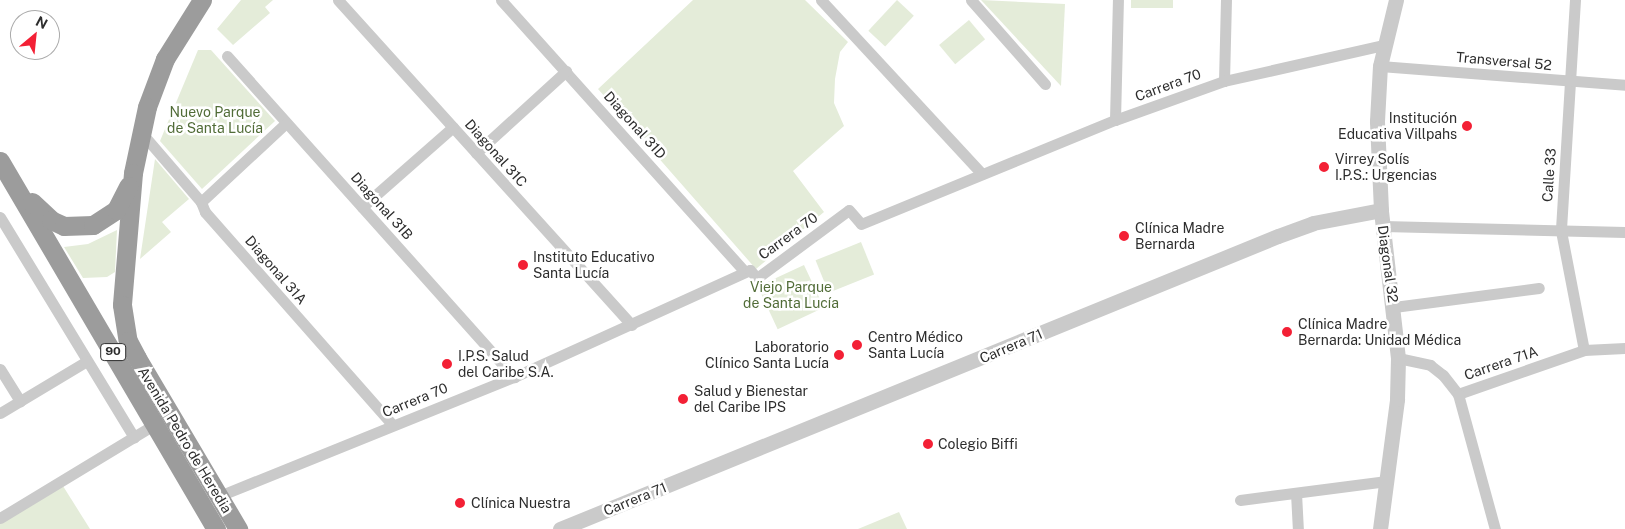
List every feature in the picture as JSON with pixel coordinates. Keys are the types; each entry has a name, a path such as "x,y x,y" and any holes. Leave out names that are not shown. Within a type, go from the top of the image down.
{"highway":[{"name":"90","path":"133,173 140,131 166,59 202,0"},
{"path":"4,168 51,220 77,228 99,222 116,210 133,173"},
{"name":"Avenida Pedro de Heredia","path":"4,168 216,529"},
{"name":"Avenida Pedro de Heredia","path":"133,173 122,305 128,341 238,529"}],"street":[{"name":"Diagonal 31C","path":"338,0 632,325"},
{"name":"Diagonal 31D","path":"501,0 745,272"},
{"path":"821,0 982,174"},
{"path":"971,0 1045,84"},
{"path":"1112,0 1118,0 1115,120"},
{"path":"1224,81 1226,0"},
{"name":"Diagonal 32","path":"1380,529 1397,399 1398,358 1394,307 1381,210 1377,121 1380,66 1396,0"},
{"name":"Calle 33","path":"1575,0 1561,231 1584,350"},
{"name":"Carrera 70","path":"219,496 514,376 632,325 745,272 750,270 756,278 849,210 861,224 1115,120 1224,81 1384,45"},
{"name":"Diagonal 31B","path":"226,56 514,376"},
{"name":"Transversal 52","path":"1380,66 1625,85"},
{"path":"476,153 566,71"},
{"path":"201,202 286,123"},
{"path":"362,207 453,127"},
{"name":"Diagonal 31A","path":"140,131 201,202 205,212 393,426"},
{"name":"Carrera 71","path":"560,529 1278,236 1313,223 1381,210"},
{"path":"0,218 134,437"},
{"path":"1383,226 1625,232"},
{"path":"1394,307 1539,288"},
{"name":"Carrera 71A","path":"1398,358 1430,366 1443,375 1458,394 1584,350 1625,348"},
{"path":"0,413 87,361"},
{"path":"0,369 20,401"},
{"path":"1458,394 1495,529"},
{"path":"0,518 155,424"},
{"path":"1240,500 1387,481"},
{"path":"1296,493 1298,529"}],"green space":[{"path":"241,0 273,0 265,7 270,13 233,45 217,29"},
{"path":"693,0 805,0 848,42 840,52 835,79 834,103 844,126 793,171 824,212 756,269 598,89"},
{"path":"897,0 914,16 885,46 868,31"},
{"path":"981,0 1065,4 1061,86"},
{"path":"1131,0 1173,0 1173,8 1131,8"},
{"path":"969,20 985,39 955,64 939,45"},
{"name":"Nuevo Parque de Santa Lucía","path":"198,50 211,50 275,121 202,189 160,141"},
{"path":"155,159 189,199 162,222 171,232 140,259"},
{"path":"117,230 115,272 107,277 83,278 64,247 88,244"},
{"path":"861,242 874,274 829,293 816,260"},
{"name":"Viejo Parque de Santa Lucía","path":"804,265 824,308 778,329 758,287"},
{"path":"63,486 90,529 0,529 0,524"},
{"path":"899,512 907,529 858,529"}],"place":[{"name":"Institución Educativa Villpahs","path":"1467,126"},
{"name":"Virrey Solís I.P.S.: Urgencias","path":"1324,167"},
{"name":"Clínica Madre Bernarda","path":"1124,236"},
{"name":"Instituto Educativo Santa Lucía","path":"523,265"},
{"name":"Clínica Madre Bernarda: Unidad Médica","path":"1287,332"},
{"name":"Centro Médico Santa Lucía","path":"857,345"},
{"name":"Laboratorio Clínico Santa Lucía","path":"839,355"},
{"name":"I.P.S. Salud del Caribe S.A.","path":"447,364"},
{"name":"Salud y Bienestar del Caribe IPS","path":"683,399"},
{"name":"Colegio Biffi","path":"928,444"},
{"name":"Clínica Nuestra","path":"460,503"}]}
